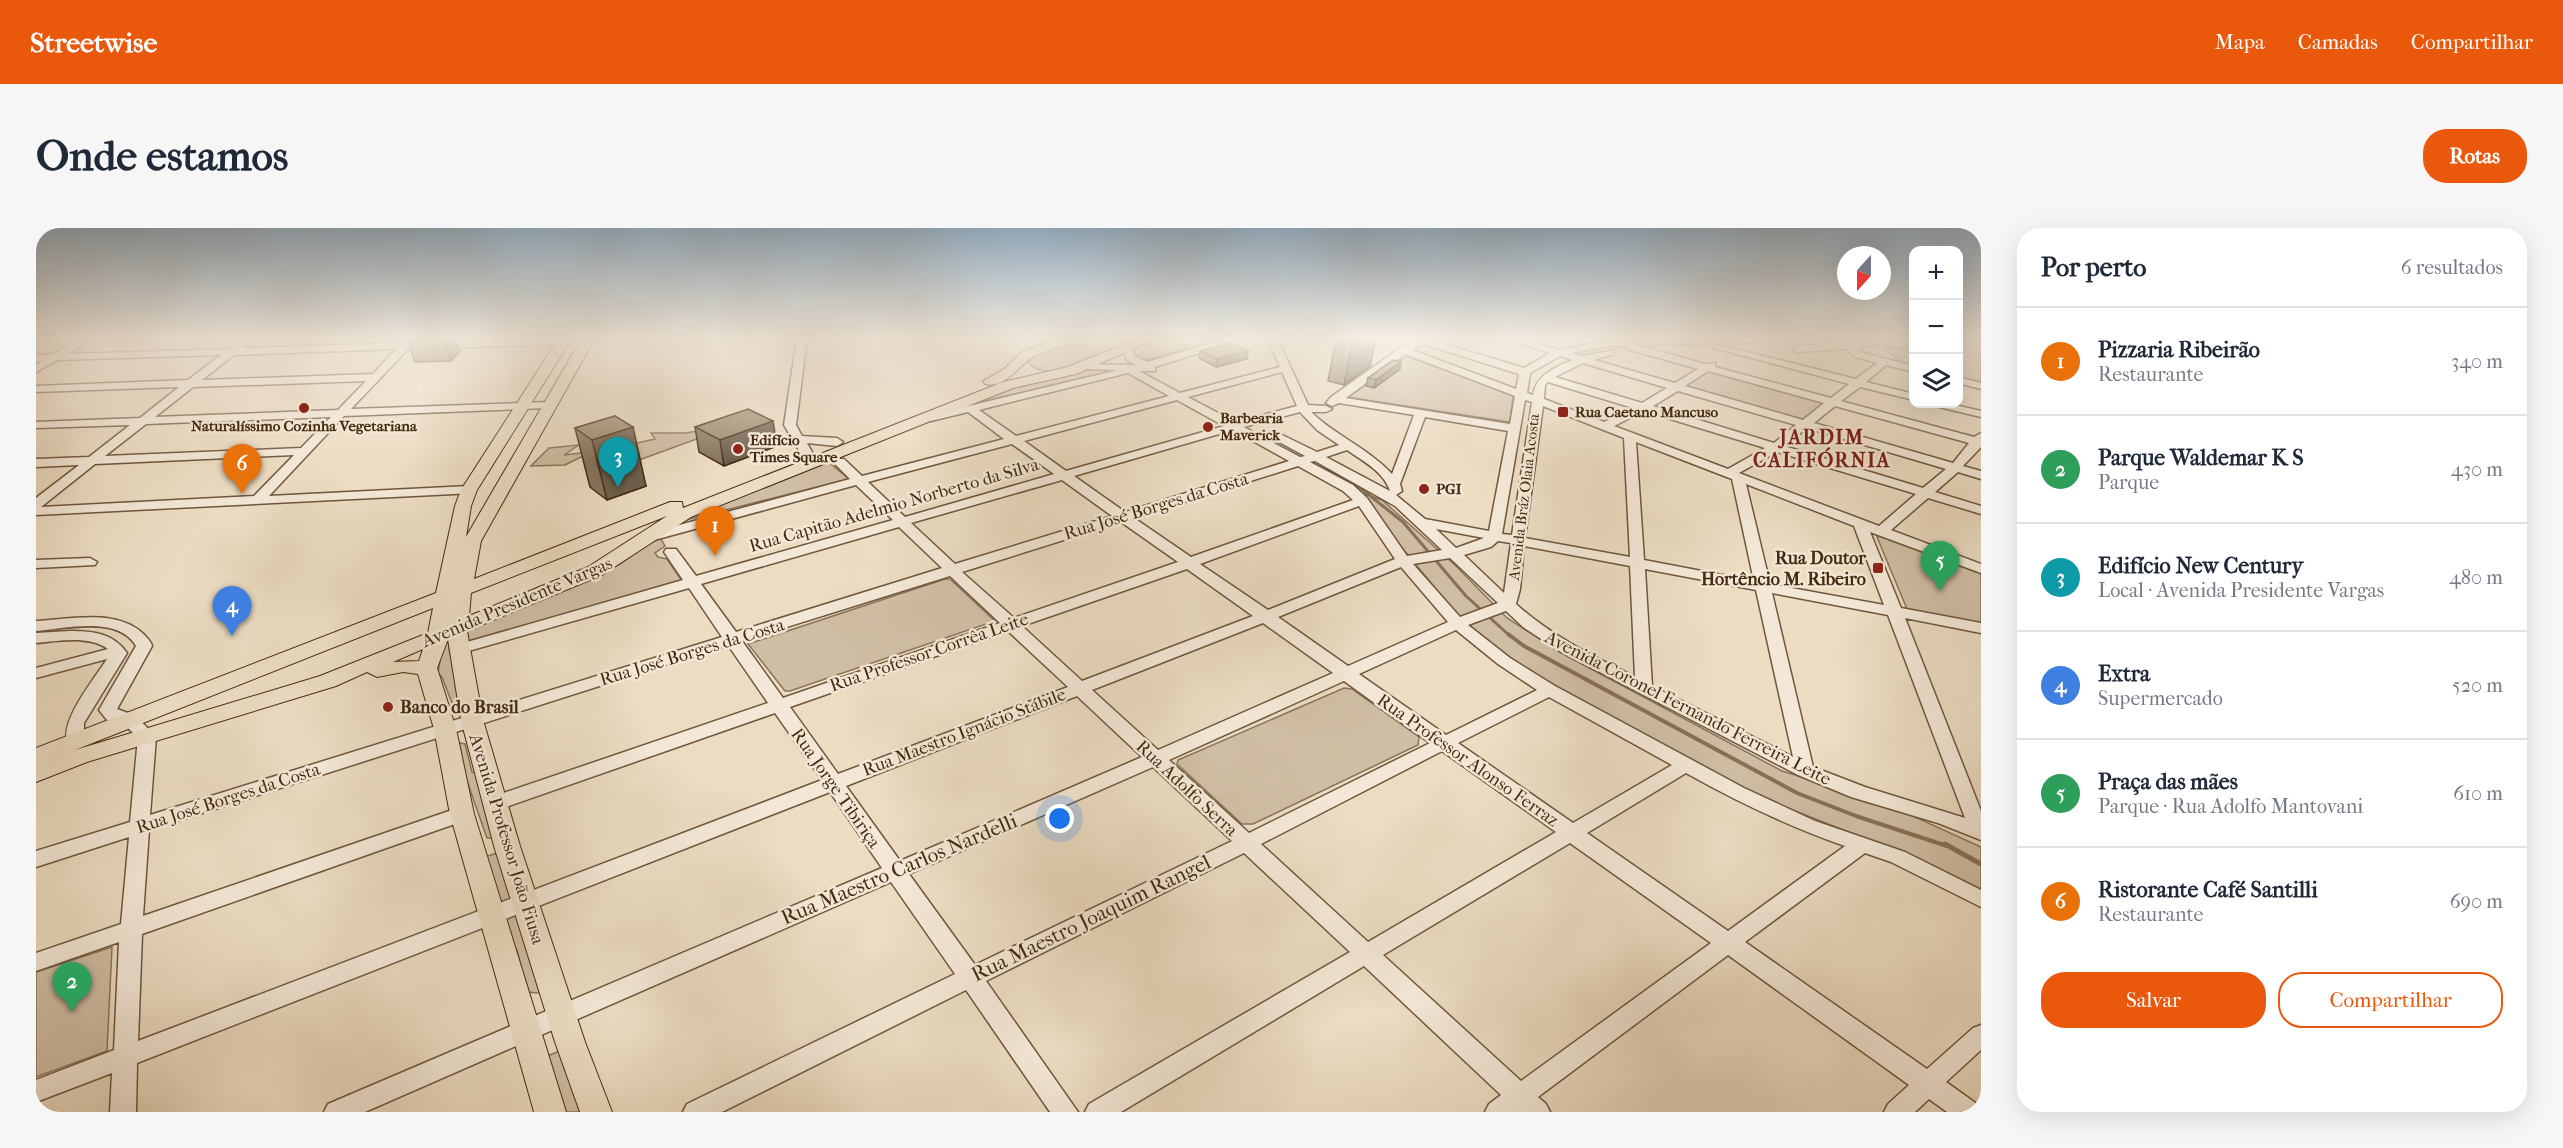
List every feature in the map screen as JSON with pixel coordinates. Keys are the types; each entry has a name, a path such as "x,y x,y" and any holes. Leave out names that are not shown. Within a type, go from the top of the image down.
{"main road":[{"name":"Avenida Professor João Fiusa","path":"539,379 469,490 463,506 453,593 458,639 474,728 507,846 561,1014 596,1112"},
{"name":"Avenida Professor João Fiusa","path":"549,1112 462,814 447,737 427,668 468,552 483,520 565,379"},
{"name":"Avenida Presidente Vargas","path":"36,757 994,379"},
{"name":"Avenida Presidente Vargas","path":"36,774 79,757 328,681 437,638 458,639 612,562 685,513 1008,385 1032,379"},
{"path":"468,552 490,565 516,569"},
{"path":"555,554 576,554 586,561 583,570 563,585"},
{"path":"285,659 265,677 262,687 273,693 292,693"},
{"path":"328,681 403,666 427,668"},
{"path":"447,737 474,728"},
{"path":"474,856 507,846"}],"street":[{"path":"36,504 197,379"},
{"path":"36,389 307,379"},
{"path":"258,500 374,379"},
{"path":"796,379 790,425 807,454"},
{"path":"915,422 1091,379"},
{"path":"1147,379 1348,488 1362,501 1403,561 1466,621 1482,646 1549,690 1770,809 1808,826 1863,844 1928,870 1981,899"},
{"path":"1170,379 1400,503"},
{"path":"644,539 1243,379"},
{"path":"1291,379 1302,408 1321,428 1375,463 1394,484 1400,503"},
{"path":"1321,428 1326,409 1335,399 1363,379"},
{"path":"1479,379 1981,569"},
{"path":"1496,386 1510,379"},
{"name":"Avenida Bráz Olaia Acosta","path":"1403,561 1477,548 1495,536 1523,379"},
{"name":"Avenida Bráz Olaia Acosta","path":"1501,608 1513,590 1536,401 1542,381 1545,379"},
{"path":"1551,379 1981,510"},
{"path":"1647,379 1981,475"},
{"path":"1603,427 1644,407 1687,379"},
{"path":"1748,379 1980,441 1954,468 1881,531"},
{"path":"1848,379 1909,396"},
{"path":"1733,476 1776,447 1862,379"},
{"path":"1963,381 1981,386"},
{"path":"1335,399 1514,428"},
{"path":"36,425 549,405"},
{"name":"Rua Professor Alonso Ferraz","path":"969,408 1968,1112"},
{"name":"Rua Capitão Adelmio Norberto da Silva","path":"458,639 693,583 1302,408 1326,409"},
{"path":"1956,408 1981,414"},
{"path":"1394,484 1420,413"},
{"path":"1630,437 1635,561 1644,688"},
{"path":"800,439 837,442"},
{"name":"Rua José Borges da Costa","path":"474,728 733,639 1348,446"},
{"path":"36,463 305,451"},
{"name":"Rua Adolfo Serra","path":"840,462 952,570 1537,1112"},
{"path":"1507,471 1514,476 1527,477"},
{"path":"1733,476 1762,586 1805,771"},
{"path":"36,511 469,490"},
{"name":"Rua Professor Corrêa Leite","path":"496,803 1362,501"},
{"name":"Avenida Coronel Fernando Ferreira Leite","path":"1400,503 1419,522 1439,555 1501,608 1546,637 1805,771 1858,792 1945,818 1981,833"},
{"path":"1419,522 1981,628"},
{"path":"1860,523 1976,809 1981,833"},
{"name":"Rua Jorge Tibiriça","path":"671,552 1065,1112"},
{"name":"Rua Maestro Ignácio Stábile","path":"490,915 1265,617 1403,561"},
{"path":"36,564 90,562"},
{"path":"1466,621 1501,608"},
{"name":"Rua Maestro Carlos Nardelli","path":"337,1112 1155,759 1466,621"},
{"path":"36,626 114,624 128,628 138,635 144,646 108,710 113,716 130,720 147,737 130,930 123,1112"},
{"path":"55,667 75,655 81,648 81,643 70,637"},
{"path":"36,638 96,637 109,641 117,648 115,659 75,723 75,741"},
{"path":"36,673 100,655 136,662"},
{"name":"Rua Maestro Joaquim Rangel","path":"696,1112 1246,843 1549,690"},
{"name":"Rua José Borges da Costa","path":"36,860 139,826 447,737"},
{"path":"1098,1112 1686,765"},
{"path":"36,962 462,814"},
{"path":"1498,1112 1863,844"},
{"path":"36,1091 490,915"},
{"path":"1897,1112 1981,1035"}],"shaded area":[{"path":"1037,379 1076,379 961,407 1019,383"},
{"path":"1373,379 1470,379 1513,395 1510,422 1347,397 1346,395 1355,392"},
{"path":"1687,379 1748,379 1833,402 1804,424 1674,387"},
{"path":"732,426 631,463 602,456 581,457 565,465 531,466 549,448 579,445 564,455 606,450 655,439 651,433 685,433"},
{"path":"826,460 849,479 678,522"},
{"path":"1365,494 1382,500 1454,564 1507,618 1567,656 1782,771 1880,801 1981,847 1981,894 1901,853 1748,792 1531,672 1482,638 1451,607 1374,514"},
{"path":"659,536 665,546 655,553 658,557 667,559 682,581 471,641 460,640 462,634 471,628 620,564"},
{"path":"1880,536 1981,573 1981,626 1913,613 1907,609 1877,537"},
{"path":"950,579 995,621 790,691 785,691 748,644"},
{"path":"451,635 449,649 461,700 452,703 442,677 438,673 444,638"},
{"path":"1344,688 1352,689 1419,737 1418,745 1253,824 1242,824 1177,764 1178,760"},
{"path":"460,743 465,744 472,772 479,775 494,838 487,838 455,747"},
{"path":"504,851 519,900 496,908 481,858"},
{"path":"522,908 545,986 538,993 527,992 517,950 505,937 498,918"},
{"path":"112,947 107,1051 36,1077 36,972"},
{"path":"564,1049 584,1112 559,1112 543,1058"}],"building":[{"path":"748,409 773,421 720,440 695,427"},
{"path":"615,416 633,427 592,440 575,428"}],"waterway":[{"path":"1354,483 1403,522 1466,596 1510,636"},
{"path":"1508,634 1524,646 1797,793 1856,816 1947,846"},
{"path":"1945,844 1981,864"}],"place":[{"name":"Naturalíssimo Cozinha Vegetariana","path":"304,408"},
{"name":"Rua Caetano Mancuso","path":"1563,412"},
{"name":"Barbearia Maverick","path":"1208,427"},
{"name":"Edifício Times Square","path":"738,449"},
{"name":"Edifício New Century","path":"618,487"},
{"name":"PGI","path":"1424,489"},
{"name":"Ristorante Café Santilli","path":"242,494"},
{"name":"Pizzaria Ribeirão","path":"715,556"},
{"name":"Rua Doutor Hortêncio M. Ribeiro","path":"1878,568"},
{"name":"Praça das mães","path":"1940,591"},
{"name":"Extra","path":"232,636"},
{"name":"Banco do Brasil","path":"388,707"},
{"name":"Parque Waldemar K S","path":"72,1012"}],"district":[{"name":"JARDIM CALIFÓRNIA","path":"1822,448"}]}
